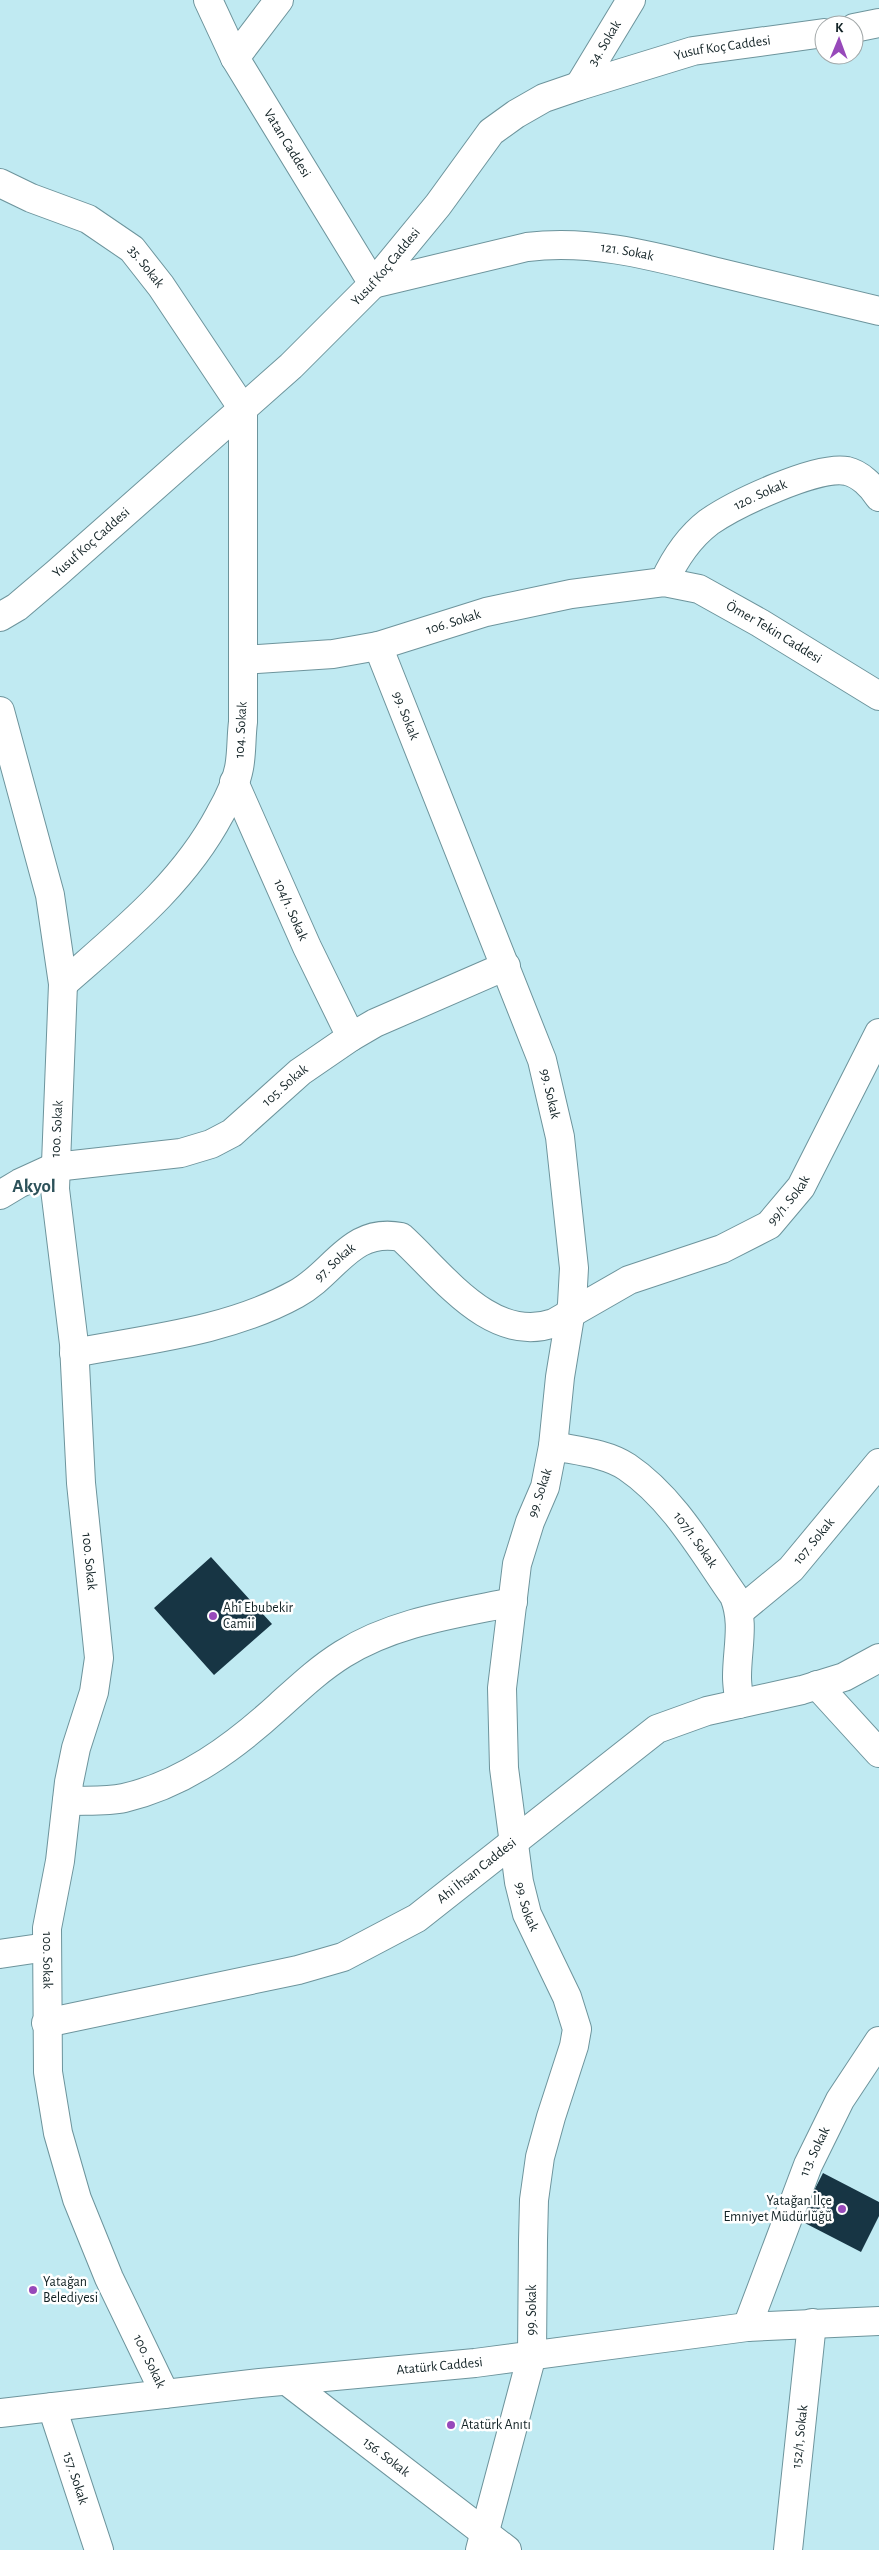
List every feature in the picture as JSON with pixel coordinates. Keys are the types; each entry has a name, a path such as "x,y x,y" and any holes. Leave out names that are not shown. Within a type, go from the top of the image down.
{"street":[{"name":"Vatan Caddesi","path":"208,0 235,58 373,284"},
{"path":"235,58 279,0"},
{"name":"34. Sokak","path":"579,86 631,0"},
{"path":"864,26 879,23"},
{"name":"Yusuf Koç Caddesi","path":"0,617 17,607 57,573 291,366 373,284 438,205 490,132 544,98 579,86 693,52 814,34"},
{"name":"35. Sokak","path":"0,183 31,198 88,219 132,250 162,286 243,409"},
{"name":"121. Sokak","path":"373,284 526,247 578,244 626,250 879,311"},
{"name":"104. Sokak","path":"63,984 157,900 184,871 211,832 228,800 239,769 243,722 243,409"},
{"name":"120. Sokak","path":"664,582 680,550 710,522 768,492 820,474 845,471 853,473 866,482 879,497"},
{"name":"106. Sokak","path":"243,660 333,654 378,646 486,612 571,594 664,582"},
{"name":"Ömer Tekin Caddesi","path":"664,582 699,589 760,623 879,696"},
{"name":"99. Sokak","path":"378,646 542,1060 560,1137 574,1268 553,1446 545,1487 530,1522 517,1564 502,1688 504,1768 519,1882 527,1914 567,1997 577,2029 574,2046 550,2117 540,2157 533,2224 532,2355"},
{"name":"100. Sokak","path":"0,711 50,895 63,984 55,1189 74,1353 81,1483 100,1658 94,1692 76,1748 60,1861 47,1928 46,2023 48,2072 58,2133 77,2200 109,2278 165,2394"},
{"name":"104/1. Sokak","path":"234,782 307,947 351,1037"},
{"name":"105. Sokak","path":"0,1195 20,1183 55,1167 182,1153 211,1144 232,1133 300,1072 351,1037 375,1023 506,966"},
{"name":"99/1. Sokak","path":"570,1314 629,1280 722,1249 770,1225 801,1187 879,1033"},
{"name":"97. Sokak","path":"74,1353 208,1327 245,1317 298,1293 356,1243 373,1236 386,1234 401,1237 473,1307 512,1325 541,1328 570,1314"},
{"name":"107/1. Sokak","path":"553,1446 604,1456 627,1467 666,1502 734,1596 740,1611 737,1677 739,1704"},
{"name":"107. Sokak","path":"740,1611 791,1569 879,1463"},
{"path":"67,1801 122,1798 152,1790 191,1773 236,1742 312,1674 382,1633 513,1602"},
{"name":"Ahi İhsan Caddesi","path":"46,2023 298,1970 342,1957 417,1918 657,1729 679,1719 844,1677 879,1658"},
{"path":"817,1685 879,1753"},
{"path":"0,1954 47,1947"},
{"name":"113. Sokak","path":"747,2327 808,2164 840,2100 879,2042"},
{"name":"Atatürk Caddesi","path":"0,2413 287,2381 475,2363 747,2327 879,2321"},
{"name":"152/1, Sokak","path":"788,2550 812,2323"},
{"path":"482,2541 532,2355"},
{"name":"156. Sokak","path":"287,2381 482,2541 507,2550"},
{"name":"157. Sokak","path":"52,2407 100,2550"}],"building":[{"name":"Ahi Ebubekir Camii","path":"211,1557 272,1624 214,1675 154,1608"},
{"name":"Yatağan İlçe Emniyet Müdürlüğü","path":"823,2173 879,2202 879,2216 861,2252 799,2220"}],"place":[{"name":"Ahi Ebubekir Camii","path":"213,1616"},
{"name":"Yatağan İlçe Emniyet Müdürlüğü","path":"842,2209"},
{"name":"Yatağan Belediyesi","path":"33,2290"},
{"name":"Atatürk Anıtı","path":"451,2425"}],"district":[{"name":"Akyol","path":"34,1186"}]}
